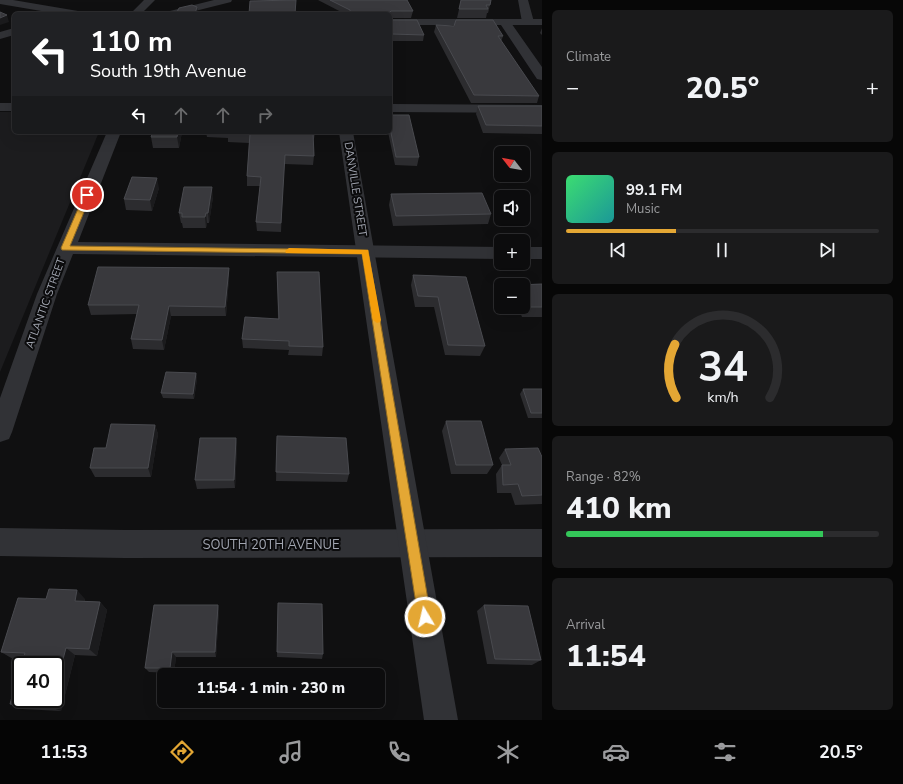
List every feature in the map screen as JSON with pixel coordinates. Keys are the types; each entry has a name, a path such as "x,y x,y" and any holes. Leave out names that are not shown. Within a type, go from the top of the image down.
{"street":[{"path":"138,12 150,0"},
{"path":"178,12 227,0"},
{"path":"523,0 528,22"},
{"path":"0,1 58,12"},
{"path":"392,22 542,22"},
{"path":"505,22 542,76"},
{"path":"0,36 12,32"},
{"path":"0,107 12,107"},
{"path":"392,108 542,109"},
{"name":"ATLANTIC STREET","path":"0,432 47,294 113,134"},
{"name":"DANVILLE STREET","path":"346,134 441,720"},
{"path":"65,248 494,253"},
{"path":"530,253 542,253"},
{"name":"SOUTH 20TH AVENUE","path":"0,542 125,544 542,543"}],"shaded area":[{"path":"0,112 12,112 12,134 98,134 0,372"}],"building":[{"path":"296,0 295,12 249,12 250,1"},
{"path":"330,0 407,0 413,11 350,12 350,10"},
{"path":"461,0 491,0 490,5 486,5 488,9 459,9"},
{"path":"192,5 197,7 196,12 177,12 179,8"},
{"path":"0,12 7,15 0,18"},
{"path":"392,20 417,20 424,35 392,34"},
{"path":"456,20 493,20 503,36 498,36 539,96 474,95 436,25 454,26"},
{"path":"478,106 542,106 542,126 486,125"},
{"path":"392,115 409,115 419,157 396,157 391,134"},
{"path":"152,134 178,134 177,137 151,137"},
{"path":"250,134 313,134 314,156 285,155 281,223 256,222 261,177 247,176"},
{"path":"132,177 157,178 150,200 124,199"},
{"path":"184,187 212,187 208,213 206,213 205,217 182,217 182,213 179,213"},
{"path":"482,193 491,214 396,216 391,194"},
{"path":"98,267 229,268 225,307 169,306 162,340 131,339 139,305 88,305"},
{"path":"277,272 319,272 323,347 289,346 289,341 242,339 245,317 279,319"},
{"path":"413,275 466,277 485,346 448,345 438,297 418,296"},
{"path":"530,284 542,284 542,307 530,307"},
{"path":"166,372 196,373 193,394 161,393"},
{"path":"523,389 542,389 542,413 531,413"},
{"path":"446,421 481,421 493,465 456,465"},
{"path":"111,424 155,425 148,468 90,468 94,448 106,448"},
{"path":"277,436 346,438 349,474 276,472"},
{"path":"200,438 236,438 234,480 195,480"},
{"path":"538,448 542,457 542,495 522,496 518,484 503,485 502,465 511,465 505,449"},
{"path":"49,589 77,590 75,601 100,602 89,649 66,648 64,656 24,656 25,653 1,652 18,598 46,599"},
{"path":"278,603 322,604 323,654 277,652"},
{"path":"154,605 218,605 215,652 172,652 170,668 145,668"},
{"path":"484,605 528,606 541,660 495,659"}],"slow traffic":[{"path":"289,251 366,252 377,320"}],"route":[{"path":"87,195 65,248 366,252 425,617"}]}
